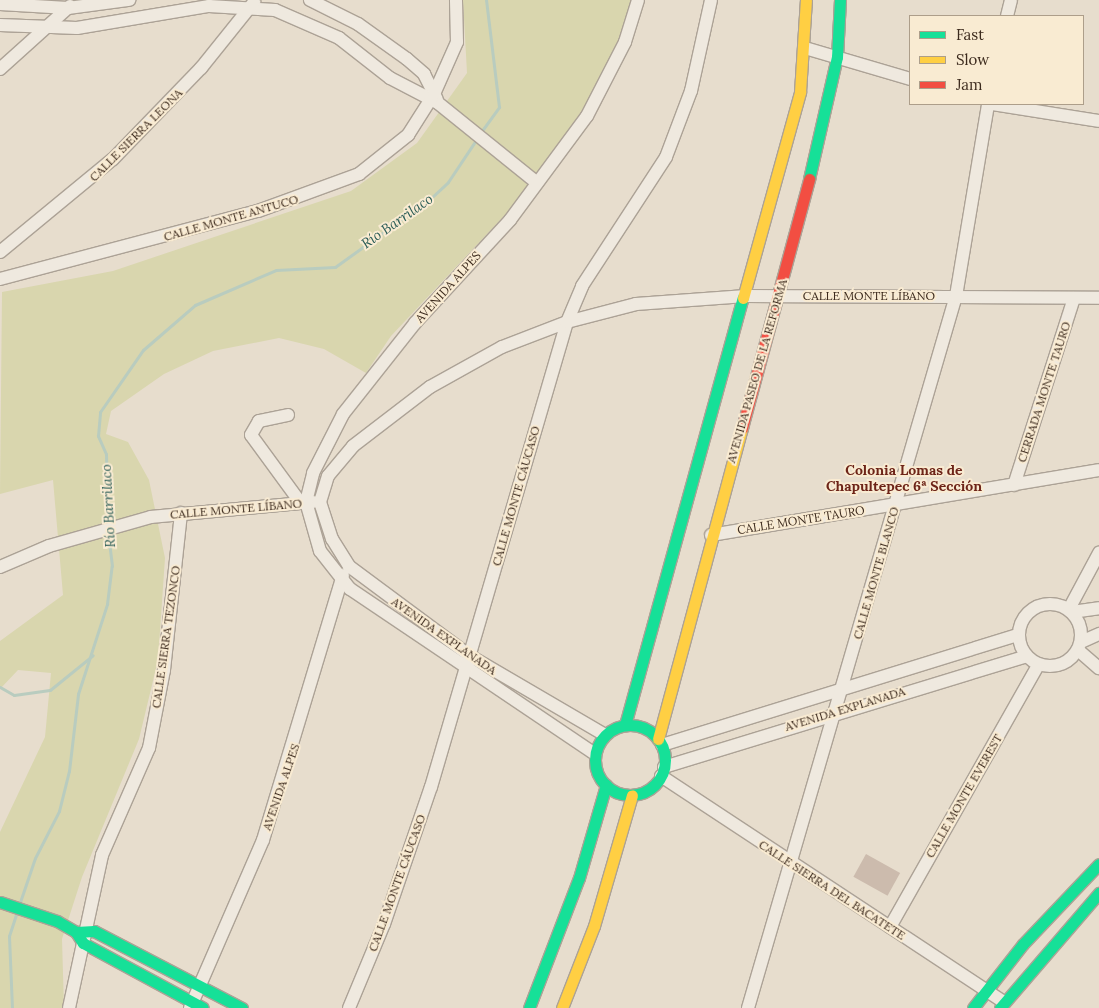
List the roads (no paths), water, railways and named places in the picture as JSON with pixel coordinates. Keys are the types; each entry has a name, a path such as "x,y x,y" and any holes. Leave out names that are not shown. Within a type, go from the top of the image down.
{"main road":[{"path":"625,725 746,296 797,101 805,48 806,0"},
{"name":"AVENIDA PASEO DE LA REFORMA","path":"660,742 711,535 778,296 837,57 840,0"},
{"path":"625,725 649,730 660,742 662,772 649,789 632,794 606,784 595,765 596,754 605,735 625,725"},
{"path":"529,1008 578,878 606,784"},
{"path":"562,1008 594,926 632,794"},
{"path":"973,1008 1055,908 1099,864"},
{"path":"1002,1005 1099,893"},
{"path":"0,902 81,930 201,986 242,1008"},
{"path":"83,943 195,1006"}],"street":[{"path":"0,4 71,4 129,0"},
{"path":"310,0 358,24 407,59 424,74 437,101"},
{"name":"CALLE MONTE ANTUCO","path":"0,279 181,233 339,183 393,149 437,101 457,42 456,0"},
{"name":"AVENIDA ALPES","path":"341,580 312,534 303,502 313,473 331,442 343,414 409,330 510,220 587,116 611,74 638,0"},
{"name":"CALLE MONTE CÁUCASO","path":"349,1008 406,865 470,656 567,322 582,286 666,157 691,91 712,0"},
{"path":"1007,15 1011,0"},
{"path":"0,25 46,29 104,24 209,6 253,3 301,19 339,38 390,78 437,101 537,183"},
{"name":"CALLE SIERRA LEONA","path":"0,252 113,160 201,68 253,3"},
{"path":"0,69 46,29 71,4"},
{"path":"805,48 909,79"},
{"name":"CALLE MONTE BLANCO","path":"748,1008 956,296 988,105"},
{"path":"998,105 1099,121"},
{"name":"CALLE MONTE LÍBANO","path":"0,567 49,546 151,517 303,502 320,502 328,476 344,456 394,412 467,365 567,322 645,303 746,296 1099,298"},
{"name":"CERRADA MONTE TAURO","path":"1014,485 1074,298"},
{"path":"288,415 259,421 252,435 303,502"},
{"path":"331,442 344,456"},
{"name":"CALLE MONTE TAURO","path":"711,535 1099,470"},
{"name":"AVENIDA EXPLANADA","path":"320,502 332,539 349,566 470,656 605,735"},
{"name":"CALLE SIERRA TEZONCO","path":"69,1008 83,943 81,930 102,855 149,748 164,670 181,513"},
{"path":"1070,611 1099,553"},
{"name":"AVENIDA ALPES","path":"195,1006 201,986 284,781 341,580 349,566"},
{"name":"AVENIDA EXPLANADA","path":"341,580 465,671 596,754"},
{"path":"1099,608 1070,611 1050,603 1032,609 1018,634 1026,656 1038,664 1057,666 1080,646 1099,634"},
{"path":"1070,611 1080,624 1080,646 1099,668"},
{"name":"AVENIDA EXPLANADA","path":"660,742 1018,634"},
{"name":"AVENIDA EXPLANADA","path":"662,772 836,711 1026,656"},
{"name":"CALLE MONTE EVEREST","path":"890,927 1038,664"},
{"name":"CALLE SIERRA DEL BACATETE","path":"662,772 791,865 986,990 1002,1005"}],"waterway":[{"name":"Río Barrilaco","path":"481,132 499,107 486,0"},
{"name":"Río Barrilaco","path":"108,527 106,454 98,436 100,412 143,350 195,305 276,270 335,267 431,198 448,182 476,140"},
{"name":"Río Barrilaco","path":"20,902 35,858 59,811 69,771 78,694 107,604 112,566 108,533"},
{"path":"0,687 14,695 50,690 93,655"},
{"name":"Río Barrilaco","path":"12,1008 9,936 17,912"}],"district":[{"name":"Colonia Lomas de Chapultepec 6ª Sección","path":"904,478"}]}
